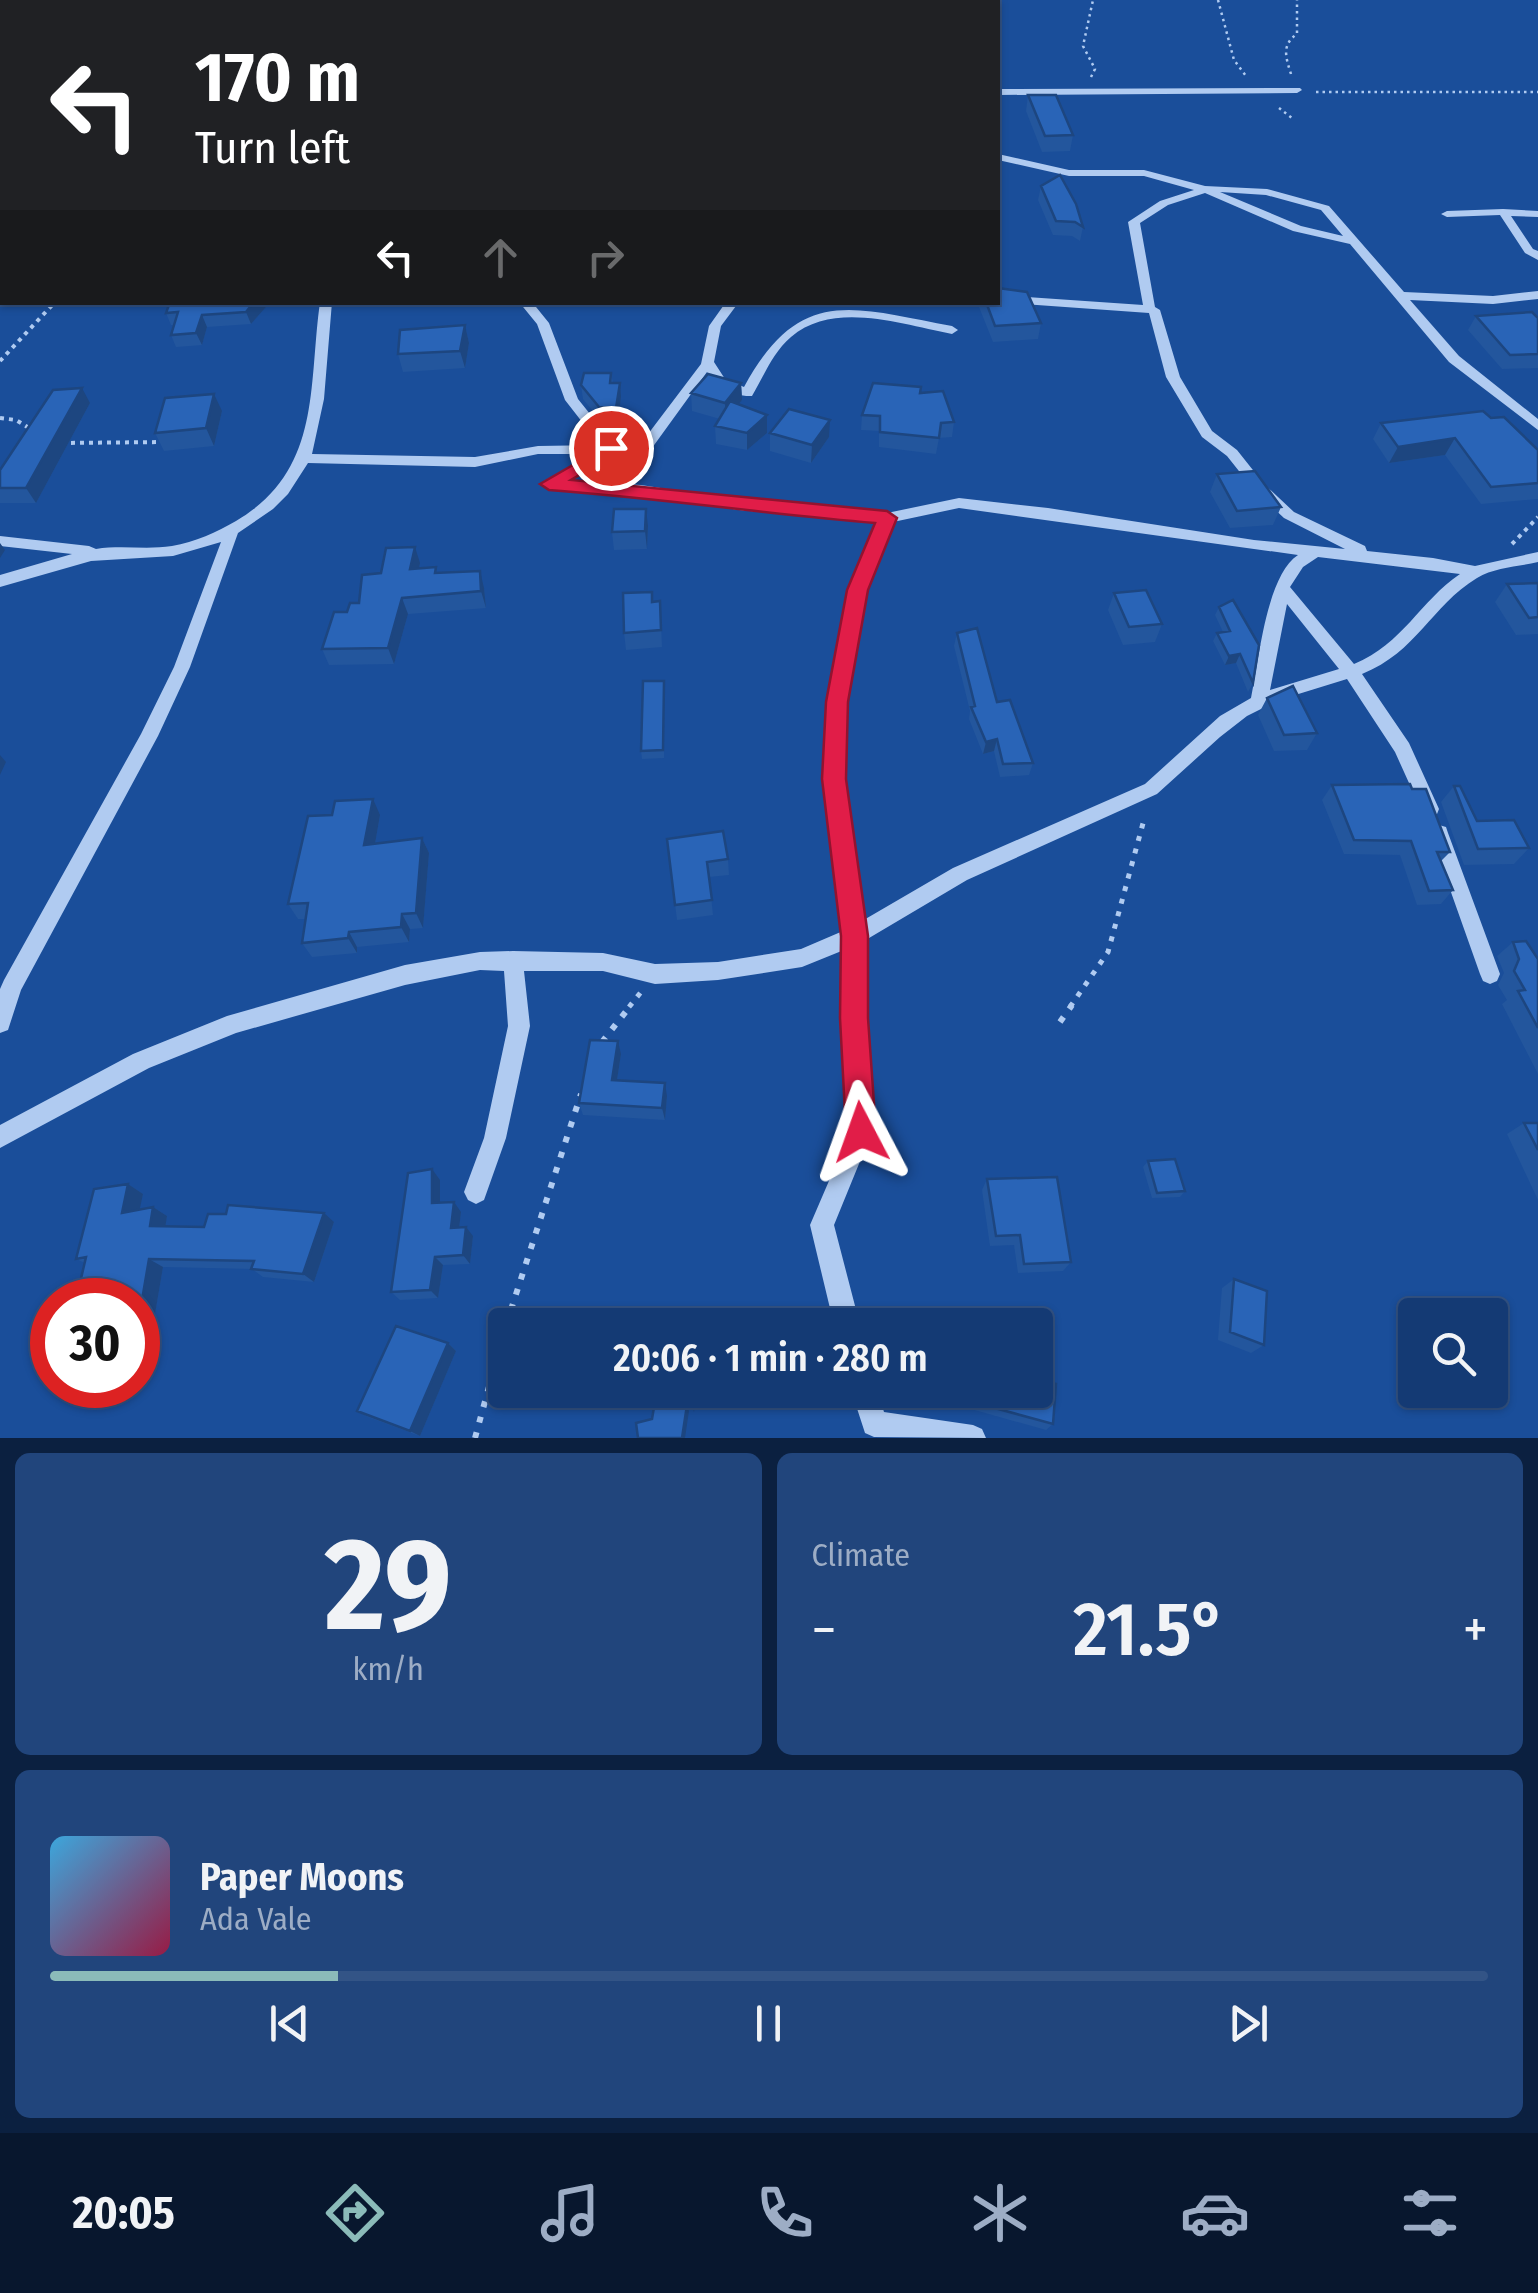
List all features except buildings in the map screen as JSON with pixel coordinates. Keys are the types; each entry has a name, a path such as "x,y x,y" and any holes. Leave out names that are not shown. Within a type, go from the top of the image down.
{"street":[{"path":"1000,92 1297,90"},
{"path":"1000,158 1069,173 1144,173 1206,190 1297,229 1349,240"},
{"path":"1374,557 1289,515 1259,487 1232,453 1207,434 1184,400 1164,352 1156,314 1149,307 1134,222 1164,203 1206,190 1267,192 1324,208 1454,359 1538,426"},
{"path":"1503,212 1528,251 1538,256"},
{"path":"1447,214 1538,214"},
{"path":"1401,296 1493,300 1538,295"},
{"path":"1000,299 1149,307"},
{"path":"0,541 108,552 172,551 231,534 281,491 304,458 314,418 326,305"},
{"path":"527,305 543,324 572,400 611,448"},
{"path":"647,446 708,361 714,326 731,305"},
{"path":"708,361 720,382 747,394 756,372 792,330 809,317 839,311 952,330"},
{"path":"304,458 475,462 538,450 611,448"},
{"path":"611,448 549,484 641,490 739,505 887,518 959,503 1474,571 1538,557"},
{"path":"843,1308 822,1226 861,1132 854,936 834,779 837,702 858,590 887,518"},
{"path":"0,1023 12,987 149,736 182,667 231,534"},
{"path":"1259,701 1282,588 1297,563 1318,550"},
{"path":"0,581 108,552"},
{"path":"0,1137 141,1062 235,1023 405,975 480,960 603,962 656,974 718,971 802,958 854,936 960,874 1151,789 1176,772 1194,746 1226,720 1259,701 1380,658 1410,637 1454,585 1474,571"},
{"path":"1282,588 1352,671 1418,775 1490,974"},
{"path":"476,1192 495,1138 518,1026 513,960"},
{"path":"869,1408 874,1424 973,1438"}],"path":[{"path":"1078,92 1088,89 1095,69 1083,46 1093,0"},
{"path":"1218,0 1234,60 1256,90 1292,118"},
{"path":"1297,0 1297,34 1287,39 1284,48 1297,90 1538,92"},
{"path":"0,361 52,305"},
{"path":"0,418 16,420 40,435"},
{"path":"52,444 170,443"},
{"path":"1060,1022 1108,952 1151,789"},
{"path":"594,1053 656,974"},
{"path":"511,1308 586,1080"},
{"path":"474,1438 488,1387"}],"route":[{"path":"611,448 549,484 641,490 739,505 887,518 858,590 837,702 834,779 854,936 861,1132"}]}
